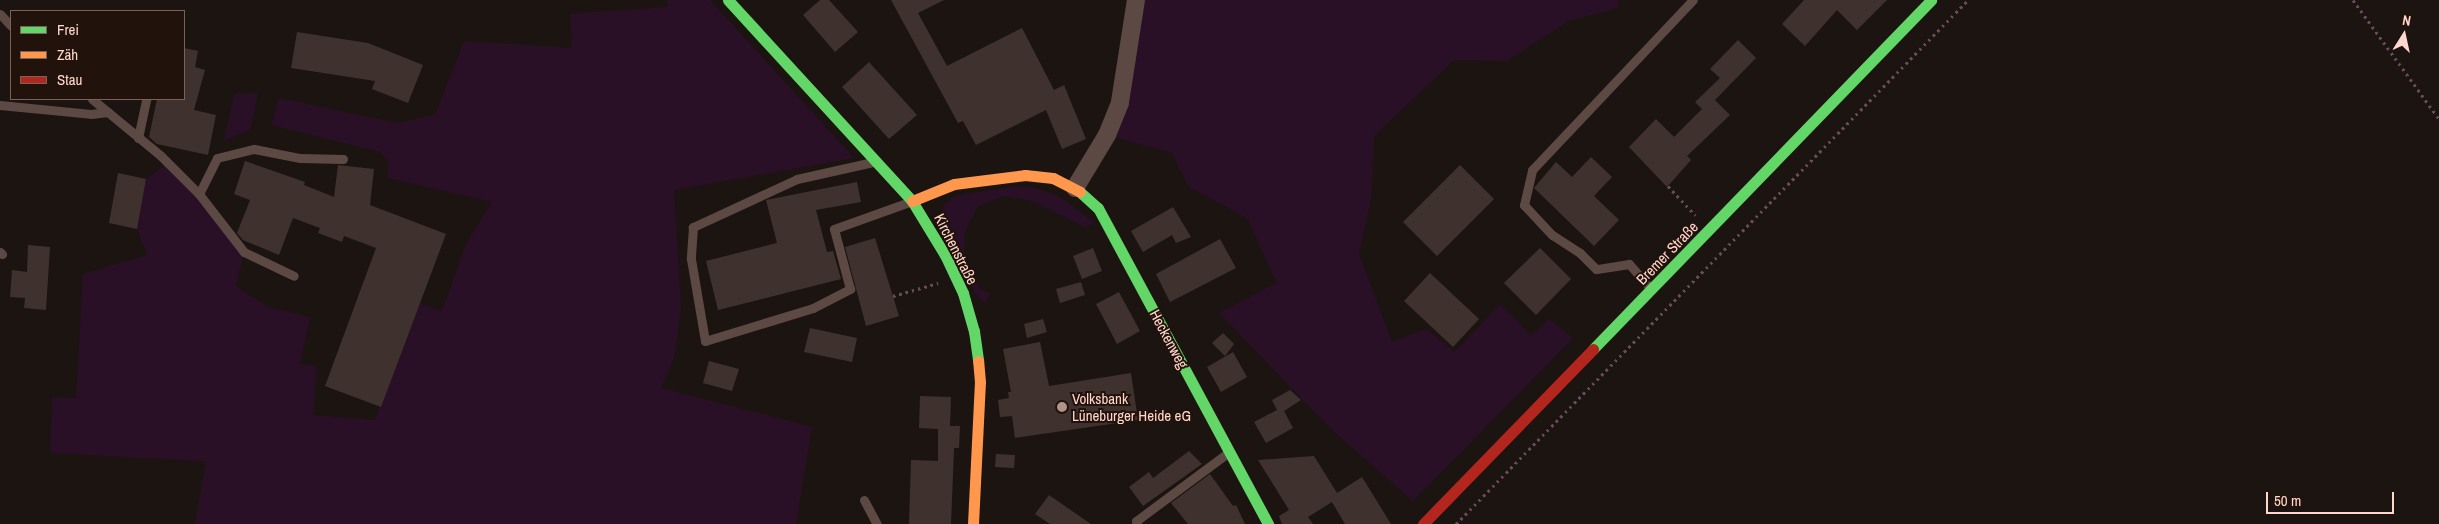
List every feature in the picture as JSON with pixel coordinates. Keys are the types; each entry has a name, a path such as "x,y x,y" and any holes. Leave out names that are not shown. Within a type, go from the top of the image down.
{"street":[{"name":"Kirchenstraße","path":"728,0 912,201 932,229 956,278 974,331 980,382 974,524"},
{"path":"1075,188 1107,135 1120,102 1136,0"},
{"name":"Bremer Straße","path":"1423,524 1652,290 1931,0"},
{"name":"Heckenweg","path":"912,201 954,184 1025,175 1053,178 1075,188 1098,208 1268,524"}],"lane":[{"path":"1652,290 1629,264 1596,270 1580,253 1552,235 1524,205 1532,170 1693,0"},
{"path":"0,14 10,25"},
{"path":"93,100 160,155 199,194 244,252 294,276"},
{"path":"138,138 146,100"},
{"path":"0,106 91,114 108,112"},
{"path":"199,194 217,158 254,149 300,158 343,159"},
{"path":"875,161 797,179 693,227 691,259 705,341 813,308 850,289 834,229 912,201"},
{"path":"1137,524 1136,520 1230,452"},
{"path":"864,500 877,524"}],"path":[{"path":"1456,524 1968,0"},
{"path":"2353,0 2439,119"},
{"path":"1668,186 1696,215"},
{"path":"894,296 956,278"}],"shaded area":[{"path":"667,0 710,0 854,158 674,190 681,306 675,355 661,388 812,427 796,524 195,524 206,461 50,453 52,397 76,398 83,274 147,255 137,229 146,179 168,163 244,252 236,286 268,307 310,317 300,364 317,366 313,415 375,420 419,303 442,311 466,244 492,202 388,178 388,163 381,152 271,125 279,98 397,123 435,115 464,41 572,48 570,14 668,7"},
{"path":"1136,0 1618,0 1618,8 1568,21 1507,61 1454,60 1374,136 1371,198 1359,254 1392,342 1426,329 1455,352 1500,304 1531,336 1549,319 1573,338 1413,501 1331,429 1219,313 1277,283 1247,218 1189,187 1172,153 1107,135"},
{"path":"258,93 250,130 224,141 234,94"},
{"path":"1009,187 1032,187 1059,196 1095,223 1085,227 1032,201 1004,196 977,207 964,233 964,257 980,289 990,294 985,303 974,292 954,240 941,220 944,205 955,196"}],"building":[{"path":"820,0 829,0 858,32 835,52 803,15"},
{"path":"891,0 944,0 918,13 947,66 1022,28 1054,90 1064,85 1086,139 1062,149 1046,110 976,145 963,121 958,123"},
{"path":"1804,0 1887,0 1857,30 1837,10 1805,46 1782,24"},
{"path":"297,32 368,43 423,65 408,103 372,89 375,81 291,68"},
{"path":"1738,40 1756,58 1715,100 1730,115 1687,156 1691,160 1667,187 1629,147 1656,119 1674,137 1702,109 1695,102 1720,78 1710,69"},
{"path":"185,48 198,51 195,67 205,70 194,110 216,115 208,155 157,144 149,137 157,100 185,100"},
{"path":"869,62 917,115 889,139 842,87"},
{"path":"1591,157 1612,177 1594,196 1619,220 1594,246 1534,188 1556,162 1572,177"},
{"path":"245,161 305,182 304,185 334,197 338,165 374,169 370,205 446,234 381,407 325,386 376,248 344,236 342,242 318,233 320,228 293,218 279,255 243,240 237,233 250,200 234,194"},
{"path":"1460,165 1494,199 1437,256 1403,222"},
{"path":"118,173 146,179 137,229 109,223"},
{"path":"857,182 861,202 816,210 827,252 833,251 841,279 718,310 706,261 777,243 766,200"},
{"path":"1173,207 1191,237 1176,243 1172,235 1143,252 1131,231"},
{"path":"875,238 899,316 866,326 845,247"},
{"path":"1220,239 1236,268 1170,302 1156,274"},
{"path":"28,245 50,247 46,310 24,308 25,298 10,297 12,270 27,272"},
{"path":"1093,248 1102,271 1082,279 1073,256"},
{"path":"1540,248 1571,279 1536,315 1504,283"},
{"path":"1430,273 1479,319 1453,347 1404,301"},
{"path":"1081,282 1085,295 1060,303 1056,289"},
{"path":"1119,292 1140,331 1117,344 1096,304"},
{"path":"1043,319 1047,332 1027,338 1024,324"},
{"path":"810,328 857,338 852,362 804,352"},
{"path":"1223,333 1234,344 1225,356 1212,343"},
{"path":"1040,342 1049,386 1131,373 1138,420 1015,438 1012,416 1000,417 998,400 1009,398 1008,392 1011,392 1003,349"},
{"path":"1233,352 1247,377 1221,392 1207,367"},
{"path":"709,361 739,369 732,391 703,383"},
{"path":"1290,390 1301,400 1284,411 1293,428 1266,443 1254,422 1277,410 1272,400"},
{"path":"920,396 951,397 950,426 960,426 959,448 954,448 951,524 909,524 911,460 938,461 938,429 919,428"},
{"path":"1189,451 1202,464 1143,506 1129,487 1149,472 1153,478"},
{"path":"996,454 1015,455 1014,468 995,467"},
{"path":"1314,456 1337,493 1362,477 1391,524 1345,524 1332,502 1308,517 1313,524 1282,524 1279,516 1289,510 1258,460"},
{"path":"1210,474 1233,506 1236,505 1245,524 1188,524 1171,503"},
{"path":"1049,495 1091,524 1050,524 1035,514"}],"traffic: fast":[{"path":"728,0 912,201 945,255 963,293 974,331 978,361"},
{"path":"1593,349 1931,0"},
{"path":"1080,192 1098,208 1268,524"}],"traffic: slow":[{"path":"912,201 954,184 1025,175 1053,178 1080,192"},
{"path":"973,524 980,382 978,361"}],"traffic: jam":[{"path":"1423,524 1593,349"}],"place":[{"name":"Volksbank Lüneburger Heide eG","path":"1062,407"}]}
